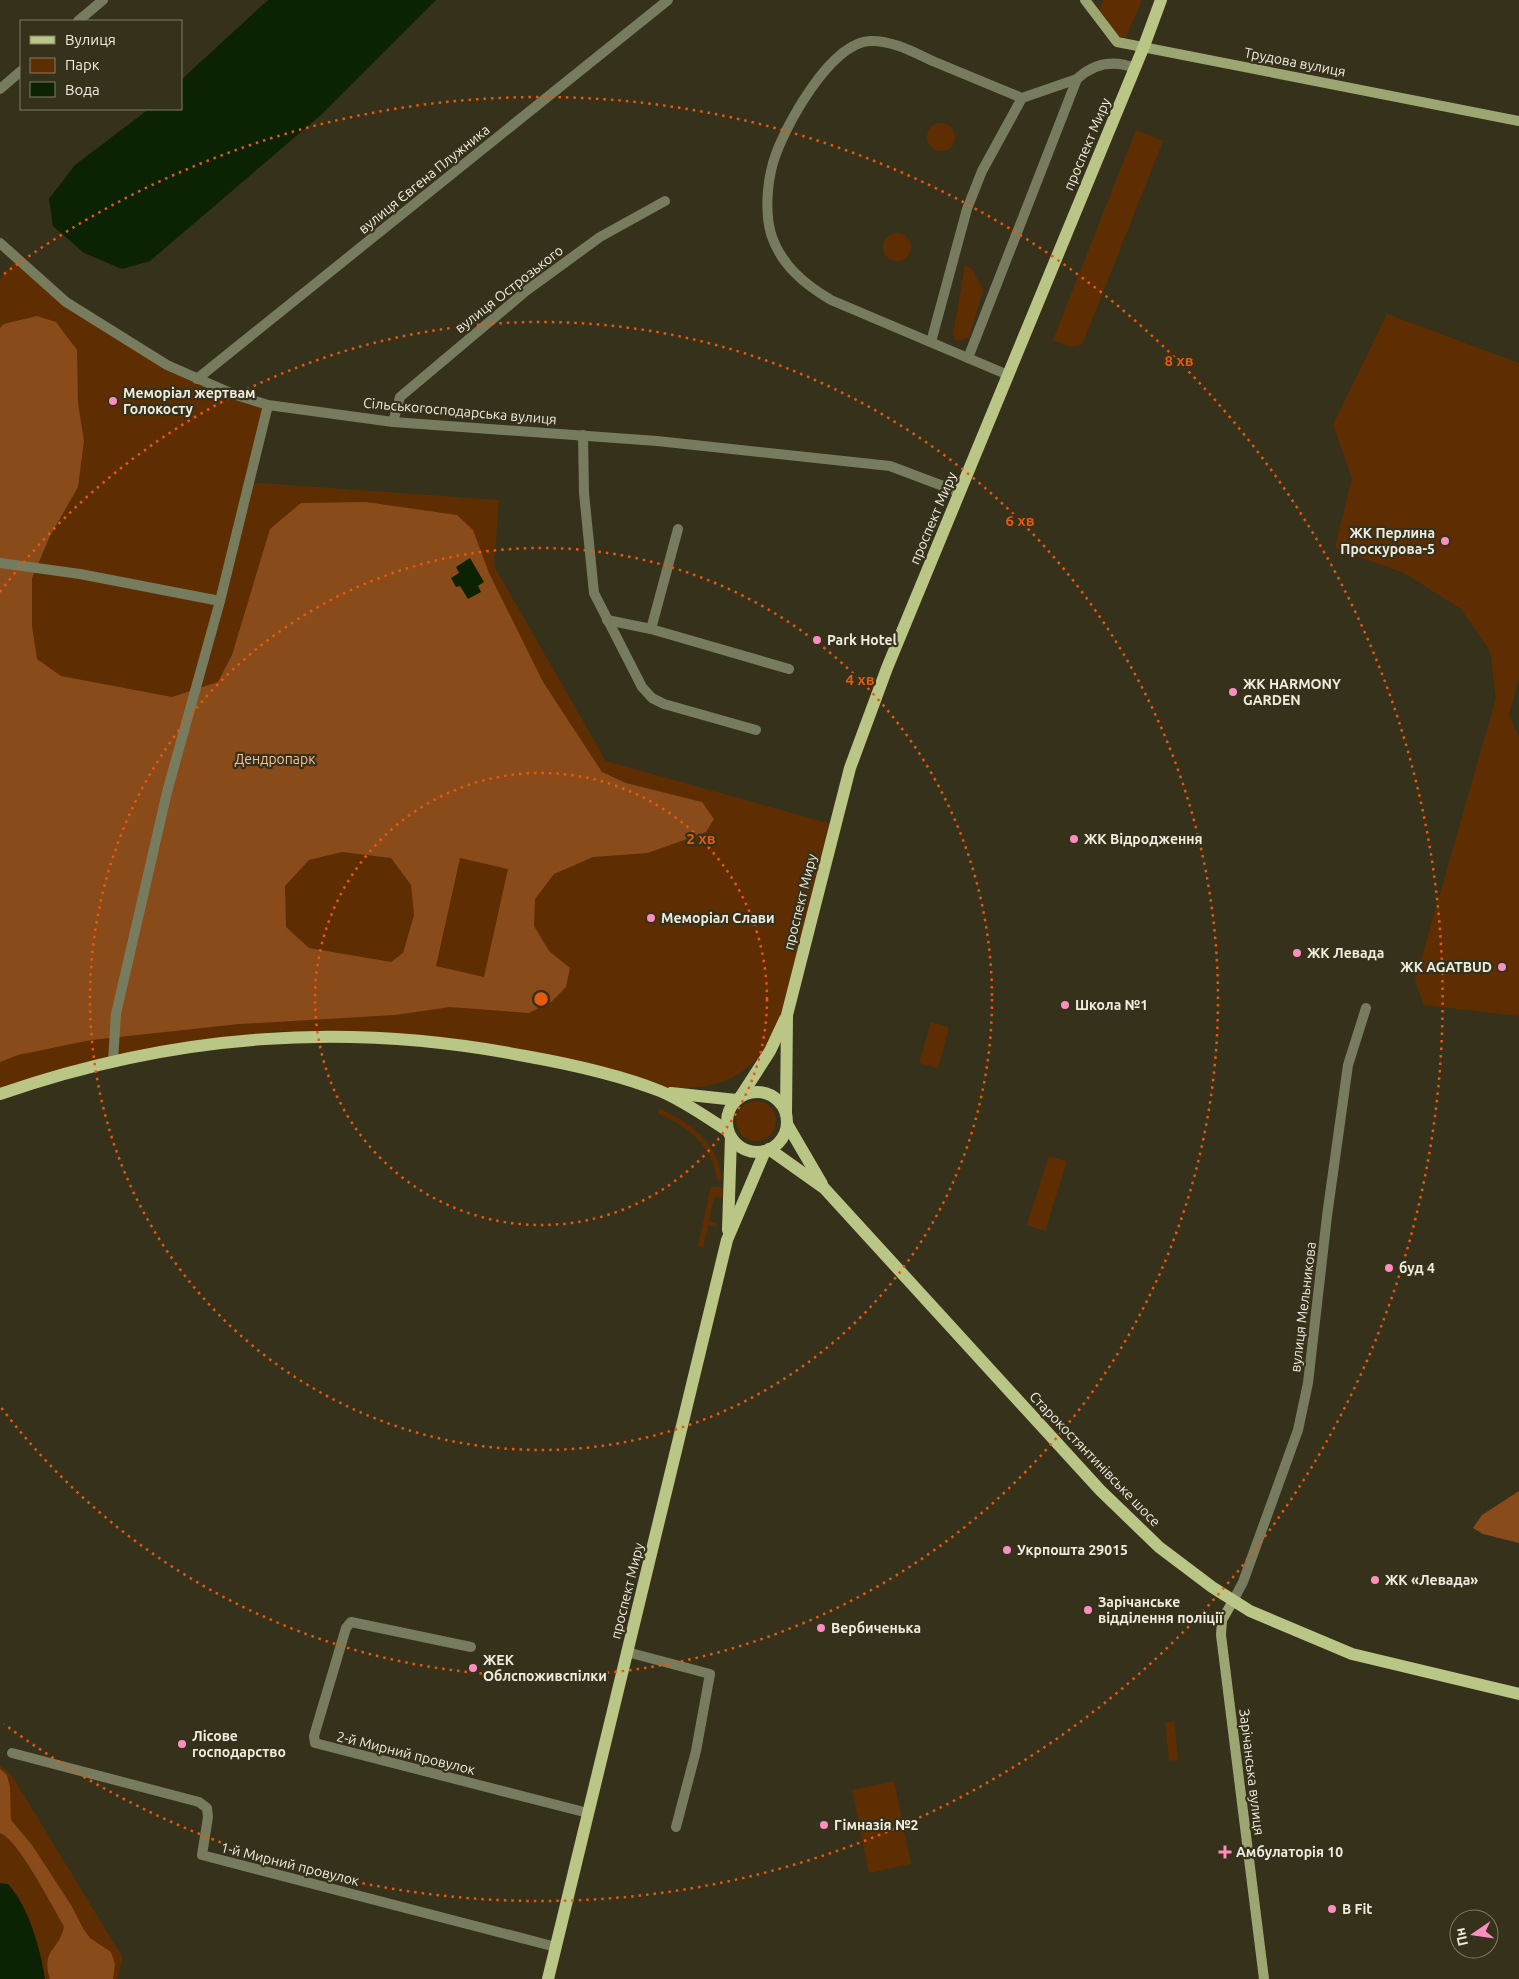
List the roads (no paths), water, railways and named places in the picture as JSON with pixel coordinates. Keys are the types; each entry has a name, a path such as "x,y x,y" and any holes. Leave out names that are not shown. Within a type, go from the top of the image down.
{"main road":[{"name":"проспект Миру","path":"739,1098 770,1051 788,1015 850,768 887,668 1135,68 1161,0"},
{"name":"проспект Миру","path":"786,1119 788,1015"},
{"path":"0,1094 38,1081 114,1060 233,1040 282,1036 364,1036 445,1042 488,1048 565,1063 660,1091 686,1104 730,1134 746,1150 767,1150 824,1188"},
{"path":"660,1091 739,1098 754,1092 768,1094 780,1102 786,1119 824,1188"},
{"path":"730,1134 729,1112 739,1098"},
{"path":"767,1150 780,1141 786,1119"},
{"name":"проспект Миру","path":"548,1979 727,1240 731,1182 730,1134"},
{"name":"проспект Миру","path":"727,1240 767,1150"},
{"name":"Старокостянтинівське шосе","path":"824,1188 1100,1490 1159,1547 1233,1601 1250,1611 1352,1654 1519,1694"}],"street":[{"path":"79,20 103,0"},
{"name":"вулиця Євгена Плужника","path":"197,379 668,0"},
{"name":"Трудова вулиця","path":"1085,0 1117,42 1519,121"},
{"path":"1008,375 831,300 807,286 783,259 771,233 768,213 772,165 781,139 806,97 824,72 845,49 853,44 870,40 900,47 1022,98"},
{"path":"931,342 967,209 979,179 1022,98 1080,76 1102,64 1123,63 1135,68"},
{"path":"0,89 20,71"},
{"path":"968,358 1080,76"},
{"name":"вулиця Острозького","path":"392,422 400,397 526,291 600,237 665,201"},
{"name":"Сільськогосподарська вулиця","path":"0,243 66,302 167,365 233,394 268,404 392,422 657,441 890,466 960,492"},
{"path":"114,1060 116,1014 165,801 220,601 268,404"},
{"path":"583,435 589,559 594,593 642,687 652,698 664,704 756,730"},
{"path":"651,629 678,529"},
{"path":"0,563 80,574 220,601"},
{"path":"607,620 651,629 789,669"},
{"name":"вулиця Мельникова","path":"1233,1601 1243,1582 1298,1430 1308,1383 1327,1216 1348,1065 1366,1008"},
{"name":"Зарічанська вулиця","path":"1233,1601 1222,1620 1221,1635 1264,1979"},
{"name":"2-й Мирний провулок","path":"471,1647 351,1622 346,1628 314,1736 315,1743 588,1813"},
{"path":"627,1652 710,1674 696,1751 676,1827"},
{"name":"1-й Мирний провулок","path":"12,1753 199,1802 207,1808 208,1817 202,1855 556,1947"}],"water":[{"path":"268,0 436,0 322,114 150,261 122,269 84,253 53,226 49,199 75,165 148,110 182,110 182,79"},
{"path":"470,558 484,582 478,586 481,592 468,599 460,586 456,587 451,578 459,573 456,567"},
{"path":"0,1883 8,1884 28,1916 37,1941 45,1979 0,1979"}],"place":[{"name":"Меморіал жертвам Голокосту","path":"113,401"},
{"name":"ЖК Перлина Проскурова-5","path":"1445,541"},
{"name":"Park Hotel","path":"817,640"},
{"name":"ЖК HARMONY GARDEN","path":"1233,692"},
{"name":"ЖК Відродження","path":"1074,839"},
{"name":"Меморіал Слави","path":"651,918"},
{"name":"ЖК Левада","path":"1297,953"},
{"name":"ЖК AGATBUD","path":"1502,967"},
{"name":"Школа №1","path":"1065,1005"},
{"name":"буд 4","path":"1389,1268"},
{"name":"Укрпошта 29015","path":"1007,1550"},
{"name":"ЖК «Левада»","path":"1375,1580"},
{"name":"Зарічанське відділення поліції","path":"1088,1610"},
{"name":"Вербиченька","path":"821,1628"},
{"name":"ЖЕК Облспоживспілки","path":"473,1668"},
{"name":"Лісове господарство","path":"182,1744"},
{"name":"Гімназія №2","path":"824,1825"},
{"name":"Амбулаторія 10","path":"1225,1852"},
{"name":"B Fit","path":"1332,1909"}],"park label":[{"name":"Дендропарк","path":"275,759"}]}
